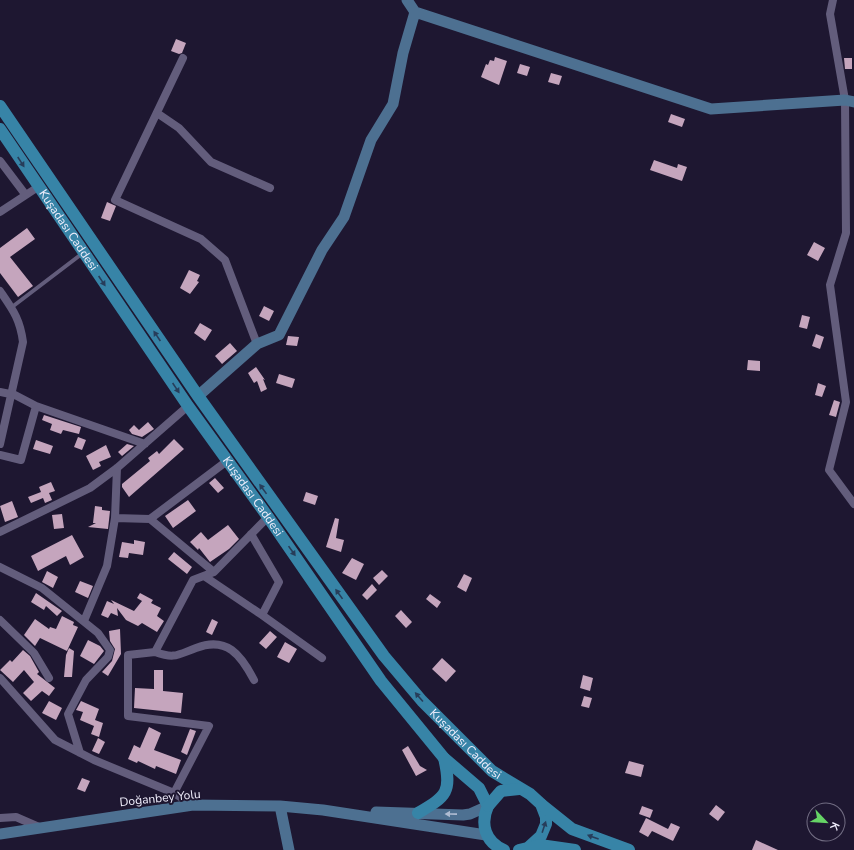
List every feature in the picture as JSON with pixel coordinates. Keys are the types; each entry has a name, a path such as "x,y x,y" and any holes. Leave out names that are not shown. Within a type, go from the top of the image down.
{"main road":[{"name":"Kuşadası Caddesi","path":"0,106 198,396 384,656 422,701 492,771 519,789 530,794 542,804"},
{"name":"Kuşadası Caddesi","path":"0,129 188,406 268,517 381,681 444,758 479,788 488,806"},
{"path":"418,813 437,802 446,791 448,775 444,758"},
{"path":"504,850 492,842 486,834 484,815 488,806 502,791 519,789"},
{"path":"524,848 541,836 546,824 546,817 542,804"},
{"path":"542,804 572,829 629,850"},
{"path":"524,848 552,846 575,850"}],"street":[{"path":"407,0 415,12 711,110 850,101"},
{"path":"833,0 830,14 850,101 846,233 830,286 846,402 828,470 854,504"},
{"path":"198,396 257,344 279,335 322,250 344,217 371,140 393,104 403,53 415,12"},
{"path":"183,58 115,200 200,239 225,260 257,344"},
{"path":"157,113 179,128 212,162 270,188"},
{"path":"0,160 25,194"},
{"path":"0,212 25,194 38,187"},
{"path":"0,291 17,315 21,328 22,342 0,444"},
{"path":"0,392 12,394 36,406 145,444"},
{"path":"0,455 21,460 36,406"},
{"path":"0,532 90,488 117,468 188,406"},
{"path":"150,519 227,461"},
{"path":"84,621 107,566 115,518 117,468"},
{"path":"155,652 193,580 214,572 268,517"},
{"path":"115,518 150,519 214,572"},
{"path":"252,534 279,582 262,615"},
{"path":"0,567 42,588 98,633 110,650 108,657 86,680 68,714 80,753"},
{"path":"204,576 322,658"},
{"path":"0,620 34,652 50,678"},
{"path":"174,793 209,726 128,716 128,655 155,652 167,656 182,655 196,648 212,644 228,647 245,661 254,680"},
{"path":"0,678 55,740 80,753 174,793 193,805"},
{"name":"Doğanbey Yolu","path":"0,834 193,805 280,806 323,810"},
{"path":"280,806 289,850"},
{"path":"323,810 463,815 470,814 488,806"},
{"path":"323,810 486,834"},
{"path":"0,818 16,817 39,827"}],"lane":[{"path":"12,308 83,252"}],"building":[{"path":"176,39 186,43 182,53 179,54 171,51"},
{"path":"495,57 507,61 499,85 481,77 486,64 488,65 490,60 494,61"},
{"path":"844,58 852,58 852,69 845,69"},
{"path":"520,64 530,67 527,76 517,73"},
{"path":"551,73 562,76 559,85 548,82"},
{"path":"671,114 685,119 682,127 668,122"},
{"path":"654,160 677,168 678,164 687,167 682,181 650,170"},
{"path":"107,202 116,206 110,221 101,218"},
{"path":"27,228 35,239 10,257 33,286 18,297 0,273 0,248"},
{"path":"814,242 825,248 818,261 807,255"},
{"path":"189,270 200,275 197,281 199,282 190,294 180,288"},
{"path":"264,306 274,311 269,321 259,316"},
{"path":"802,315 810,317 807,329 799,327"},
{"path":"200,323 212,330 205,341 194,333"},
{"path":"816,334 824,337 820,349 812,346"},
{"path":"288,336 299,337 297,346 286,345"},
{"path":"230,343 237,351 222,364 215,356"},
{"path":"748,360 760,361 760,371 747,370"},
{"path":"256,367 265,380 263,379 267,389 261,392 257,381 254,383 248,373"},
{"path":"279,374 295,379 292,388 276,383"},
{"path":"818,383 826,386 822,397 815,395"},
{"path":"834,400 840,402 836,417 829,415"},
{"path":"44,415 81,427 79,434 63,430 61,434 50,430 52,424 42,420"},
{"path":"148,422 154,429 142,437 132,434 129,430 134,425 139,430"},
{"path":"78,437 86,440 82,450 74,447"},
{"path":"174,439 184,449 129,497 122,487 122,484 150,461 148,458 157,451 159,454"},
{"path":"36,440 53,446 50,454 33,449"},
{"path":"127,444 134,446 122,456 118,452"},
{"path":"106,445 111,457 99,462 101,466 93,470 86,456"},
{"path":"215,478 224,488 218,493 209,483"},
{"path":"51,482 55,491 49,493 52,500 45,503 43,498 31,503 28,497 41,492 39,487"},
{"path":"306,492 318,496 315,505 303,501"},
{"path":"188,500 196,511 173,528 165,516"},
{"path":"12,501 18,517 5,522 0,506"},
{"path":"95,506 102,507 102,510 110,511 108,529 88,527 96,523 93,523"},
{"path":"62,514 64,528 54,529 52,515"},
{"path":"335,518 339,519 336,538 344,540 341,552 326,547"},
{"path":"228,525 239,539 229,549 210,562 199,548 198,550 190,542 201,532 208,540"},
{"path":"72,535 84,557 70,565 66,556 38,571 31,556"},
{"path":"134,540 145,542 143,555 129,553 128,558 119,557 122,542 134,544"},
{"path":"174,552 192,567 187,574 168,559"},
{"path":"352,558 364,564 356,580 342,573"},
{"path":"382,570 388,576 379,585 373,578"},
{"path":"47,571 58,577 53,588 42,582"},
{"path":"464,574 472,578 466,592 457,587"},
{"path":"80,581 93,586 88,598 75,592"},
{"path":"372,584 377,590 367,600 362,595"},
{"path":"36,593 62,611 57,616 46,606 44,610 31,602"},
{"path":"140,593 153,600 151,603 161,608 157,616 164,621 157,632 142,623 138,626 126,620 117,608 118,616 111,613 108,618 101,615 107,601 114,604 111,600 134,611 142,601 137,598"},
{"path":"430,594 441,602 437,608 426,599"},
{"path":"401,610 412,622 406,628 395,616"},
{"path":"62,616 74,622 73,625 78,627 67,651 40,638 35,646 24,635 35,619 49,629 50,627 56,629"},
{"path":"212,619 218,622 212,635 206,632"},
{"path":"120,629 121,654 108,676 102,672 112,661 115,649 110,641 109,631"},
{"path":"270,631 277,637 266,649 259,643"},
{"path":"88,640 100,646 104,651 94,664 80,656"},
{"path":"285,642 297,649 289,663 277,657"},
{"path":"69,648 74,651 72,677 64,677 66,655"},
{"path":"23,650 30,656 39,672 37,674 55,688 49,696 42,691 31,701 23,693 34,682 24,670 13,682 0,670 10,660 12,662"},
{"path":"442,658 456,671 446,682 432,669"},
{"path":"154,670 163,670 163,691 183,693 181,713 134,708 135,688 154,689"},
{"path":"583,675 593,678 590,691 580,688"},
{"path":"584,696 592,698 589,708 581,706"},
{"path":"49,701 62,708 56,720 42,713"},
{"path":"81,701 99,709 95,720 103,723 99,737 91,734 94,726 80,720 83,712 76,710"},
{"path":"149,727 161,733 154,750 181,760 176,774 156,766 155,769 138,761 137,763 128,759 134,745 140,748"},
{"path":"190,729 196,731 187,755 181,752"},
{"path":"98,738 105,742 99,754 92,751"},
{"path":"408,746 420,766 427,770 416,776 402,750"},
{"path":"629,761 644,765 641,777 625,773"},
{"path":"82,778 90,781 85,792 77,789"},
{"path":"716,805 725,812 718,821 709,814"},
{"path":"642,806 653,810 650,818 639,814"},
{"path":"646,818 668,829 671,823 680,827 673,841 652,831 648,837 639,832"},
{"path":"756,840 778,850 752,850"}]}
